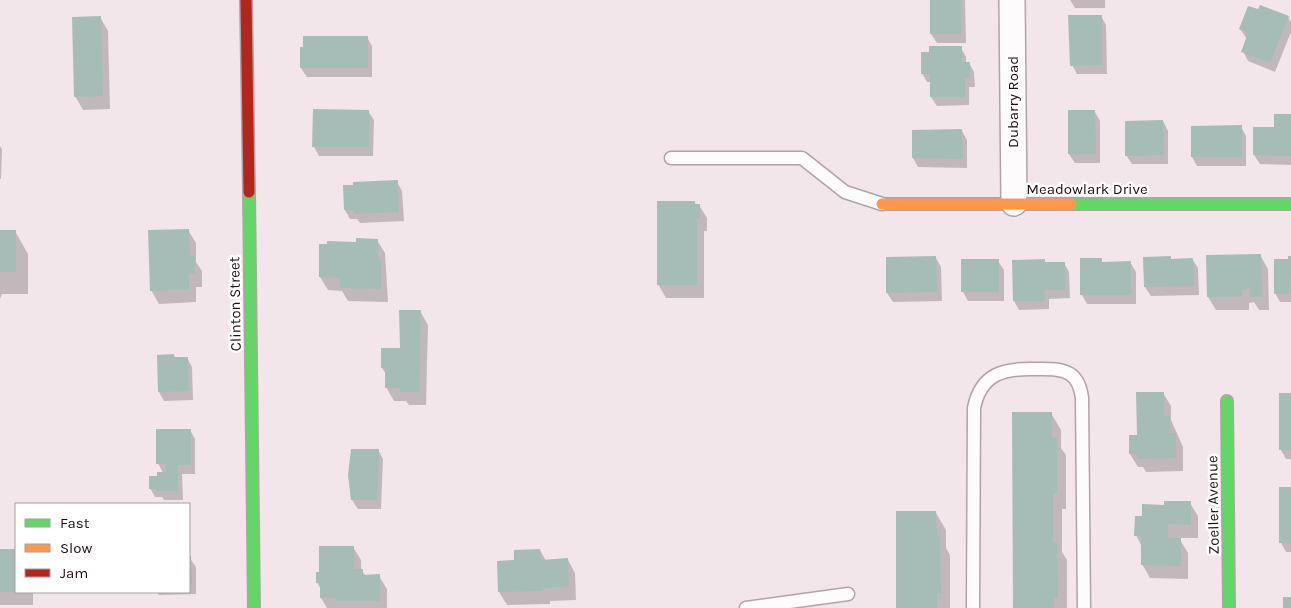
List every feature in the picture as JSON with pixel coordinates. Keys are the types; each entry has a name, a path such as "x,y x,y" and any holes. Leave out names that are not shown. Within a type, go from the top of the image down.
{"street":[{"name":"Clinton Street","path":"246,0 254,608"},
{"name":"Dubarry Road","path":"1012,0 1014,203"},
{"name":"Meadowlark Drive","path":"882,204 1291,204"},
{"name":"Zoeller Avenue","path":"1227,401 1229,608"}],"lane":[{"path":"671,158 802,158 845,192 882,204"},
{"path":"973,608 975,404 981,388 993,377 1006,370 1022,369 1061,371 1070,374 1080,388 1082,398 1084,608"},
{"path":"746,608 848,594"}],"building":[{"path":"930,0 961,0 961,34 930,34"},
{"path":"1260,5 1289,16 1270,63 1241,52 1248,33 1239,29 1248,6 1258,9"},
{"path":"1068,15 1102,15 1102,65 1070,66"},
{"path":"101,16 103,96 74,97 72,17"},
{"path":"303,36 368,36 368,68 300,68 300,47 303,47"},
{"path":"929,46 962,46 962,62 970,62 970,78 965,78 965,97 930,97 930,74 921,74 921,52 929,52"},
{"path":"313,109 369,110 369,147 312,147"},
{"path":"1068,110 1095,110 1096,154 1068,154"},
{"path":"1274,114 1291,114 1291,156 1253,155 1253,127 1274,127"},
{"path":"1163,120 1164,155 1125,156 1125,121"},
{"path":"1242,125 1242,157 1191,157 1191,126"},
{"path":"962,129 963,159 912,158 912,130"},
{"path":"398,180 399,212 353,214 353,210 344,210 343,185 353,185 353,182"},
{"path":"657,201 695,201 695,204 700,204 700,218 697,218 697,285 657,285"},
{"path":"189,229 190,256 195,256 195,274 189,274 189,289 150,291 148,230"},
{"path":"0,230 16,230 16,272 0,272"},
{"path":"356,238 378,239 378,260 381,260 381,289 340,288 340,278 319,277 319,244 327,244 327,241 356,242"},
{"path":"1261,254 1262,297 1250,297 1250,289 1242,290 1242,297 1207,297 1206,255"},
{"path":"936,256 937,292 886,293 886,257"},
{"path":"1171,256 1171,259 1193,258 1194,286 1144,287 1143,257"},
{"path":"1288,256 1291,256 1290,294 1274,294 1274,259 1288,259"},
{"path":"1080,258 1102,258 1102,262 1131,261 1131,295 1080,295"},
{"path":"961,259 999,259 999,292 961,292"},
{"path":"1045,259 1045,262 1065,262 1065,290 1045,290 1045,301 1013,301 1012,260"},
{"path":"399,310 421,310 419,392 400,392 400,388 385,388 385,368 381,368 381,348 400,348"},
{"path":"174,354 174,357 188,357 189,391 158,392 157,355"},
{"path":"1136,392 1164,392 1164,416 1170,416 1170,433 1176,433 1176,458 1137,459 1137,454 1129,454 1129,435 1137,435"},
{"path":"1279,393 1291,393 1291,450 1279,450"},
{"path":"1012,412 1052,412 1052,437 1057,437 1057,493 1053,493 1053,542 1057,542 1058,598 1054,598 1054,608 1013,608"},
{"path":"156,429 191,429 191,465 178,465 178,491 149,489 149,476 157,476 157,472 166,472 166,464 156,464"},
{"path":"351,449 379,449 377,500 351,500 348,475"},
{"path":"1279,487 1291,487 1291,543 1279,543"},
{"path":"1164,501 1191,501 1191,525 1168,524 1168,538 1181,538 1181,566 1141,565 1141,536 1134,536 1135,516 1142,516 1142,504 1164,505"},
{"path":"896,511 936,511 937,536 940,536 941,593 937,593 937,608 896,608"},
{"path":"319,546 354,546 354,569 363,569 363,575 380,574 380,601 336,601 336,598 320,598 320,583 316,583 316,572 319,572"},
{"path":"0,549 15,549 15,592 0,592"},
{"path":"540,549 541,560 568,558 569,586 543,588 543,591 498,592 497,561 514,560 514,550"},
{"path":"190,556 191,556 192,585 190,585"},
{"path":"1283,597 1291,597 1291,608 1283,608"}],"traffic: fast":[{"path":"249,192 254,608"},
{"path":"1071,204 1291,204"},
{"path":"1227,401 1229,608"}],"traffic: slow":[{"path":"882,204 1071,204"}],"traffic: jam":[{"path":"246,0 249,192"}]}
